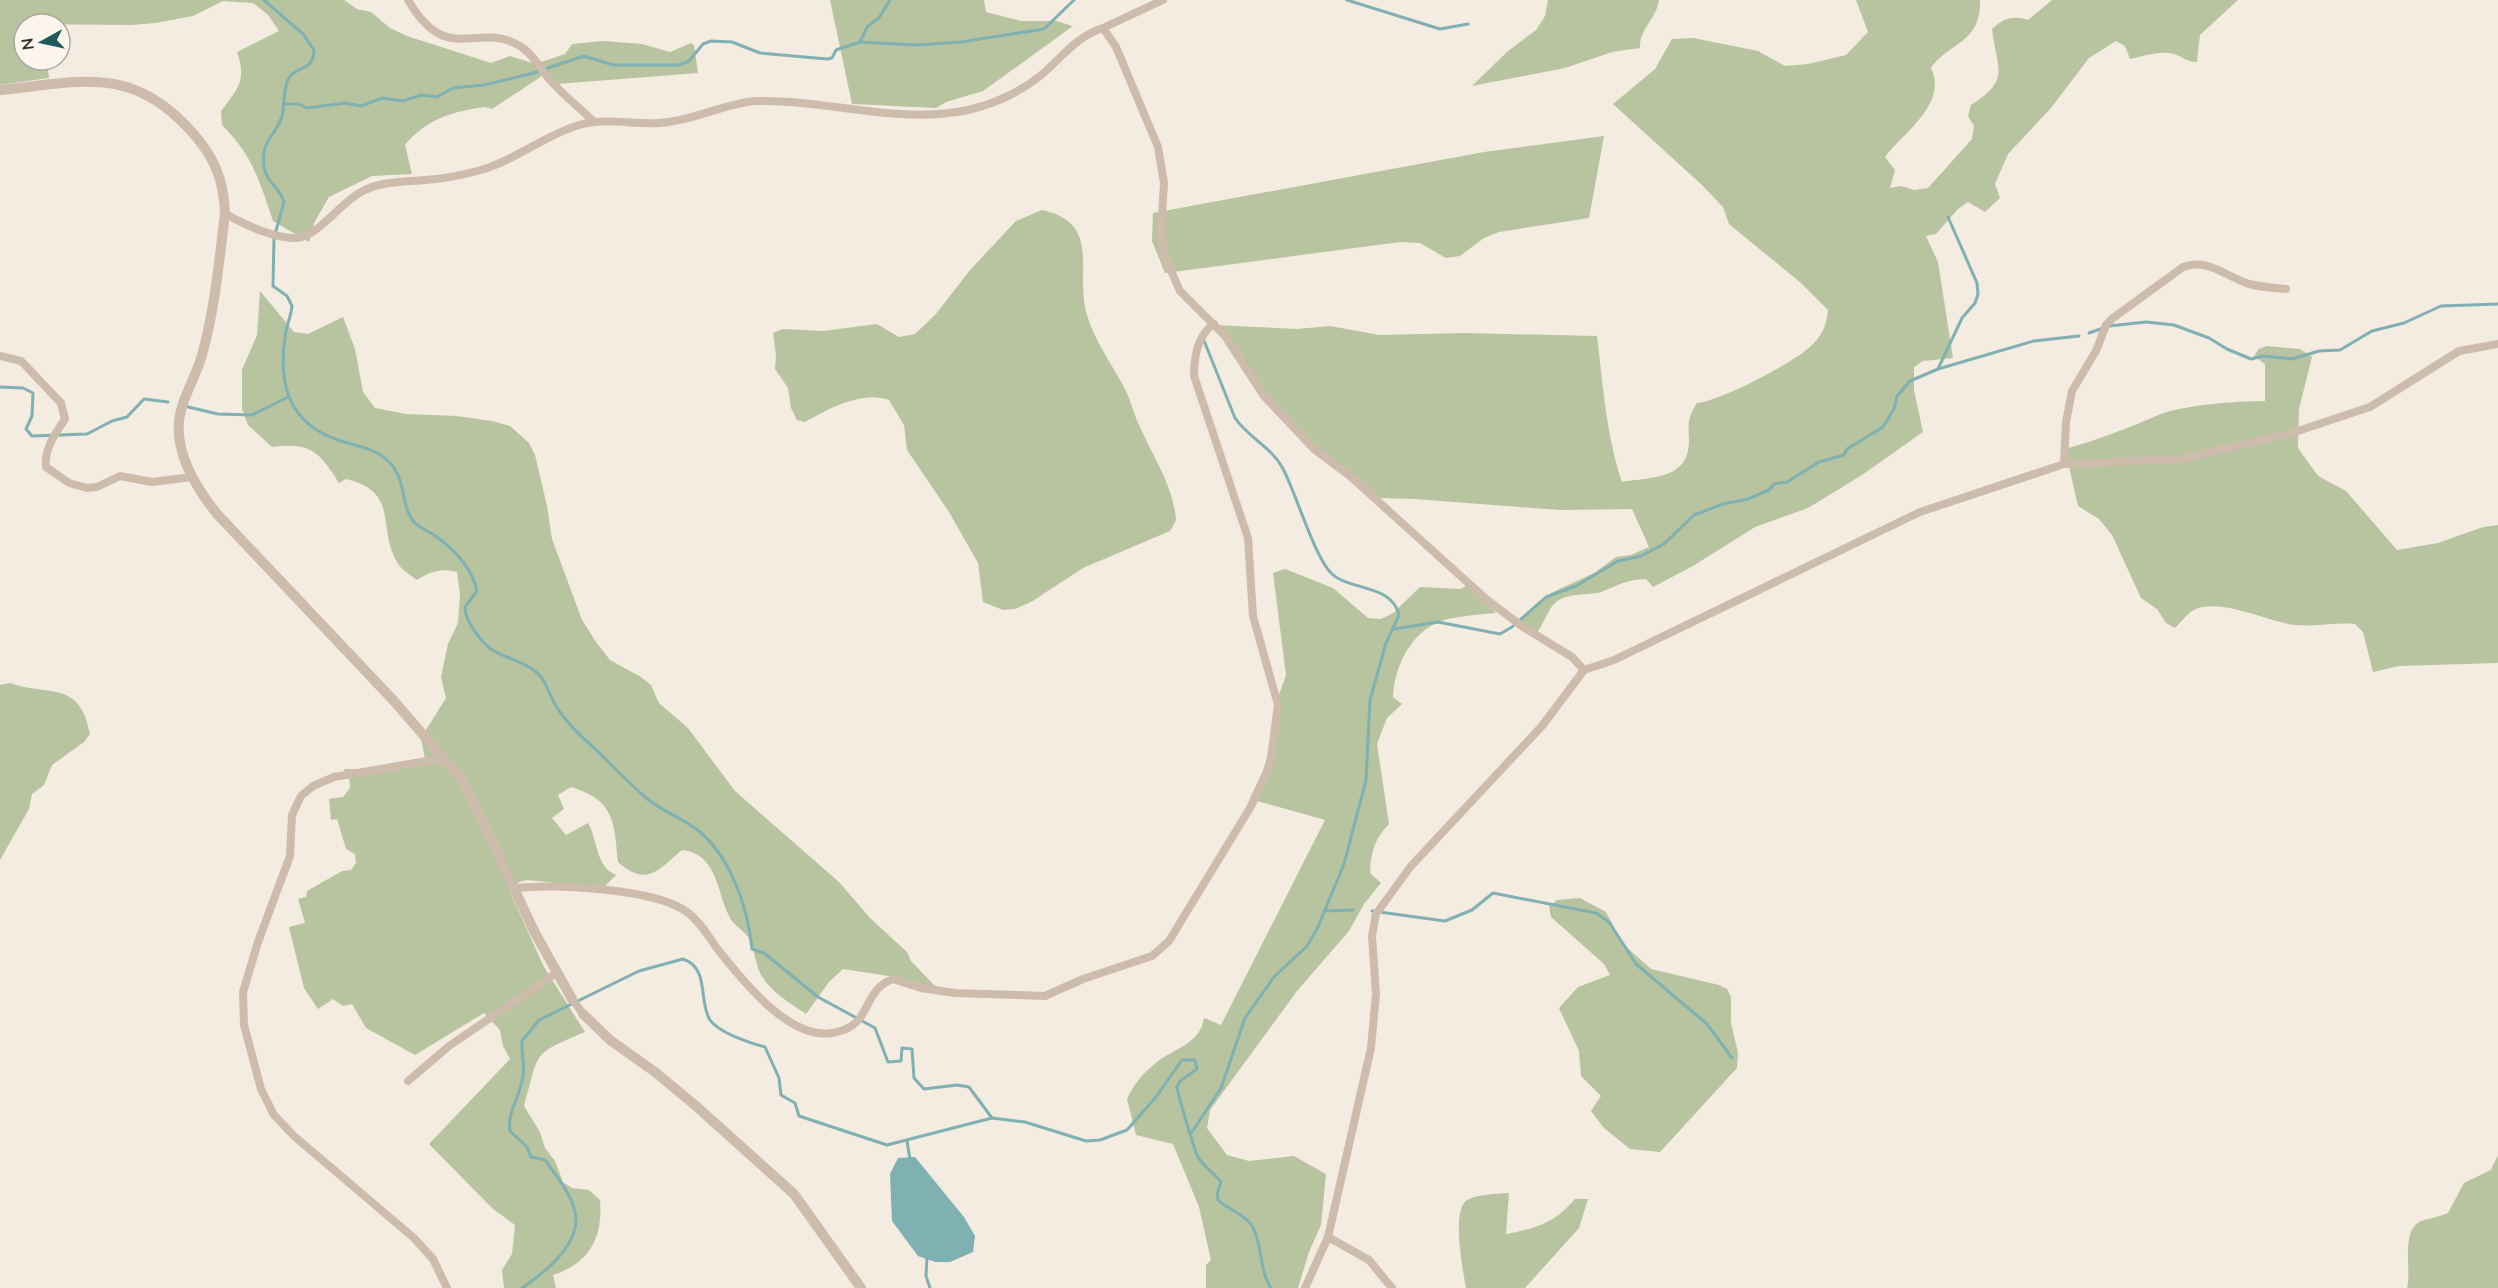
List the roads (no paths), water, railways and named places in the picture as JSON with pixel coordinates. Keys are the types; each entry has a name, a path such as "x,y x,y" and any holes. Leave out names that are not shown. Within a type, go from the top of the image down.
{"street":[{"path":"408,0 419,18 441,36 463,40 492,39 511,42 523,48 550,80 594,122"},
{"path":"225,214 269,232 297,238 310,234 350,198 371,187 394,182 444,178 481,170 515,157 568,129 594,122 669,122 754,101 799,103 897,114 924,115 967,110 1019,90 1041,75 1080,38 1163,0"},
{"path":"1103,28 1119,55 1158,147 1164,183 1161,232 1169,271 1180,291 1225,336 1264,396 1314,448 1350,476 1486,599 1523,627 1563,650 1584,670"},
{"path":"0,90 103,81 133,87 152,96 181,119 208,153 219,170 225,192 225,214 202,356 180,413 183,453 202,495 218,515 394,701 444,758 470,793 556,973 583,1014 610,1040 655,1072 696,1106 794,1194 861,1288"},
{"path":"2064,464 2066,423 2072,392 2096,351 2106,325 2113,318 2183,267 2192,264 2210,266 2248,283 2286,289"},
{"path":"514,888 553,886 628,893 677,907 694,918 734,968 783,1018 809,1032 825,1034 841,1031 856,1024 866,1012 876,988 893,979 921,988 955,993 1045,996 1083,979 1134,964 1165,947 1202,891 1261,786 1270,765 1278,705 1252,616 1248,538 1194,376 1195,358 1202,335 1214,324"},
{"path":"1305,1288 1328,1237 1371,1048 1376,994 1372,936 1376,914 1411,866 1542,726 1584,670 1614,660 1920,512 2064,464 2180,459 2277,437 2351,415 2370,407 2447,357 2474,346 2498,344"},
{"path":"0,356 21,361 64,408 65,419 51,442 45,459 46,467 63,480 93,488 120,476 152,482 192,477"},
{"path":"444,758 334,777 313,786 301,796 292,815 290,856 258,942 243,992 243,1025 261,1089 274,1114 294,1136 414,1238 433,1259 447,1288"},
{"path":"408,1081 449,1046 556,973"},
{"path":"1328,1237 1369,1260 1392,1288"}],"water":[{"path":"915,1157 964,1217 975,1236 973,1252 950,1262 935,1262 918,1256 892,1221 890,1174 898,1158"}],"waterway":[{"path":"264,0 303,34 314,50 310,63 288,79 282,116 266,145 263,158 267,177 284,202 274,238 273,286 287,296 292,306 285,337 283,371 290,400 298,413 321,433 377,453 394,468 410,516 417,525 434,535 455,553 475,582 477,591 465,607 475,632 494,651 535,671 545,683 561,714 582,737 645,797 695,828 707,839 718,852 735,882 746,916 752,949 764,953 818,997 875,1028 888,1062 901,1061 902,1048 912,1049 914,1078 924,1089 957,1085 969,1087 992,1118"},
{"path":"284,104 299,104 307,108 345,103 361,106 382,98 403,101 421,95 437,97 453,88 484,85 530,74 584,56 613,65 679,65 689,61 703,44 711,41 732,42 760,53 827,59 832,58 836,50 860,42 867,27 879,18 890,0"},
{"path":"860,42 916,45 961,42 1044,29 1074,0"},
{"path":"1347,0 1440,29 1468,24"},
{"path":"1938,369 1962,318 1975,303 1978,294 1977,283 1948,217"},
{"path":"2109,326 2146,322 2174,325 2209,338 2251,359 2263,356 2292,359 2319,351 2340,350 2372,331 2404,323 2441,306 2498,304"},
{"path":"2089,333 2103,328"},
{"path":"1394,629 1438,622 1500,634 1512,627 1546,597 1576,586 1618,561 1641,556 1664,544 1694,515 1723,504 1748,499 1769,490 1774,484 1787,482 1819,462 1844,455 1847,449 1883,427 1894,409 1897,396 1910,381 1938,369 2034,341 2079,336"},
{"path":"1192,1132 1221,1088 1245,1018 1274,977 1307,946 1318,927 1344,864 1366,780 1370,700 1386,643 1399,615 1395,605 1388,598 1340,579 1325,566 1282,467 1235,418 1203,338"},
{"path":"0,387 23,388 33,393 32,416 26,429 32,436 87,434 112,421 127,417 144,399 168,402"},
{"path":"184,406 218,414 252,415 288,397"},
{"path":"1372,911 1445,921 1472,910 1493,893 1596,913 1609,922 1636,964 1707,1024 1732,1058"},
{"path":"1324,911 1353,910"},
{"path":"522,1288 541,1274 559,1256 573,1235 576,1224 573,1205 558,1178 545,1160 531,1157 527,1147 510,1131 510,1116 523,1075 522,1041 539,1020 639,971 683,959 697,970 710,1020 727,1033 765,1047 779,1078 781,1095 795,1103 799,1116 887,1145 992,1118 1025,1122 1086,1141 1100,1140 1127,1130 1156,1097 1182,1060 1195,1060 1197,1069 1180,1081 1177,1087 1194,1145 1200,1161 1221,1182 1217,1194 1218,1200 1251,1225 1257,1237 1265,1274 1271,1288"},
{"path":"907,1141 910,1159"},
{"path":"927,1257 926,1276 930,1288"}]}
